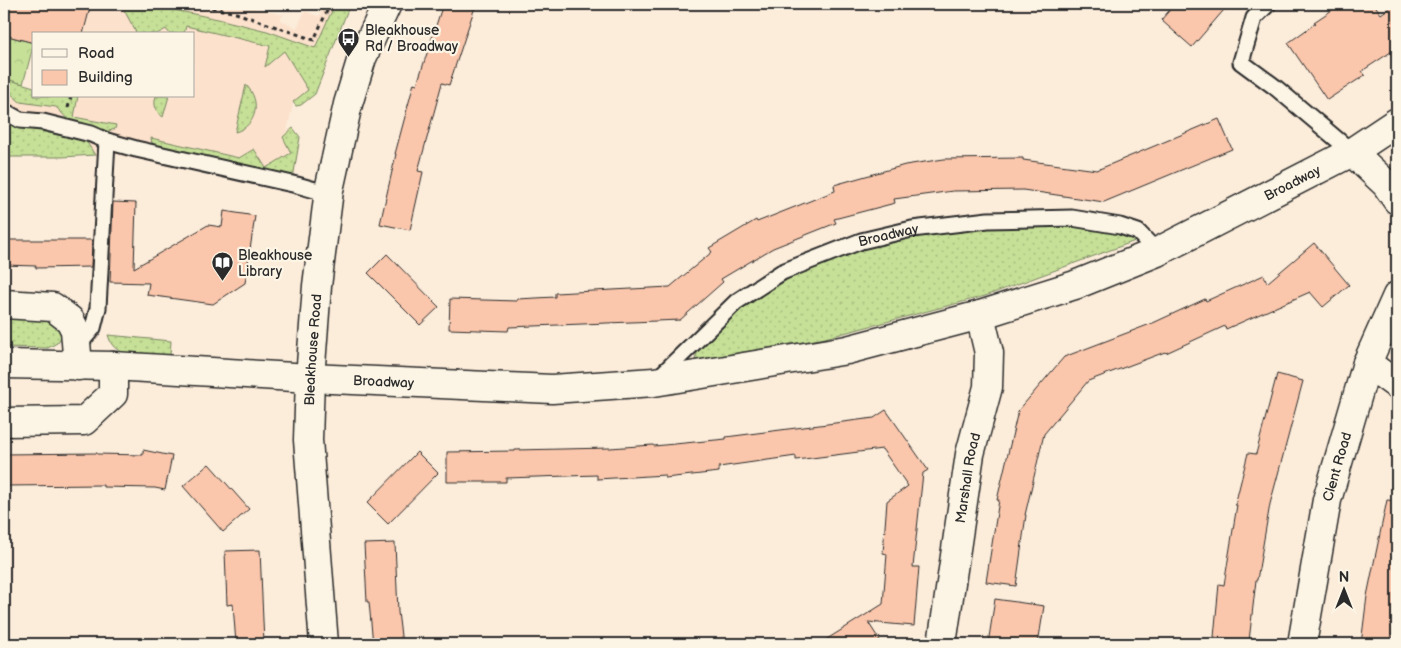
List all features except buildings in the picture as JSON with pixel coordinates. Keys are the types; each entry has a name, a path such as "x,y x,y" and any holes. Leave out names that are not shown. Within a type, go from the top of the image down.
{"street":[{"name":"Bleakhouse Road","path":"324,644 308,440 310,378 317,286 329,194 348,104 362,58 387,4"},
{"name":"Broadway","path":"4,364 78,356 113,366 310,378 552,389 654,382 847,350 980,315 1075,286 1157,252 1352,152 1397,122"},
{"path":"1352,152 1386,184 1397,200"},
{"name":"Clent Road","path":"1302,644 1327,500 1367,363 1397,296"},
{"path":"4,304 53,307 70,320 75,330 78,356"},
{"name":"Marshall Road","path":"942,644 970,454 988,387 989,353 980,315"},
{"path":"1367,363 1397,385"},
{"path":"4,422 84,421 113,394 113,366"}],"lane":[{"path":"1268,4 1254,18 1241,62 1275,87 1352,152"},
{"path":"4,112 20,120 43,122 91,134 107,141 136,149 329,194"},
{"path":"78,356 93,328 98,308 107,141"},
{"name":"Broadway","path":"654,382 736,302 782,272 861,242 912,229 988,220 1072,218 1120,226 1138,232 1157,252"}],"path":[{"path":"196,4 236,14 314,40 330,4"}],"shaded area":[{"path":"91,4 237,4 283,15 280,20 297,28 305,11 319,17 325,4 350,4 315,94 301,105 296,106 293,103 287,131 293,128 300,137 292,193 119,155 4,157 4,35 32,42 32,50 23,84 32,86 32,98 195,98 195,32 84,32"}],"green space":[{"path":"126,4 145,4 267,31 315,48 335,4 350,4 315,94 301,105 296,106 293,102 308,90 284,51 265,67 270,46 186,26 184,32 168,32 166,29 161,32 136,32 124,10"},
{"path":"4,35 32,42 32,50 23,84 4,78"},
{"path":"4,78 32,86 32,98 78,98 74,117 116,125 115,129 106,132 75,127 56,107 20,102 4,85"},
{"path":"246,85 254,98 255,112 248,124 235,132"},
{"path":"156,98 168,98 163,117 156,108"},
{"path":"4,123 86,141 95,155 4,157"},
{"path":"293,128 300,137 293,178 257,171 152,144 151,138 239,158 254,149 266,168 291,153 283,137"},
{"path":"1071,221 1122,231 1135,241 985,296 821,339 695,360 698,350 741,305 800,273 862,248 912,234 988,223"},
{"path":"4,319 47,319 57,321 62,336 57,343 48,348 4,347"},
{"path":"108,335 171,341 170,355 138,355 122,352 115,348"}],"place":[{"name":"Bleakhouse Rd / Broadway","path":"349,57"},
{"name":"Bleakhouse Library","path":"222,282"}]}
